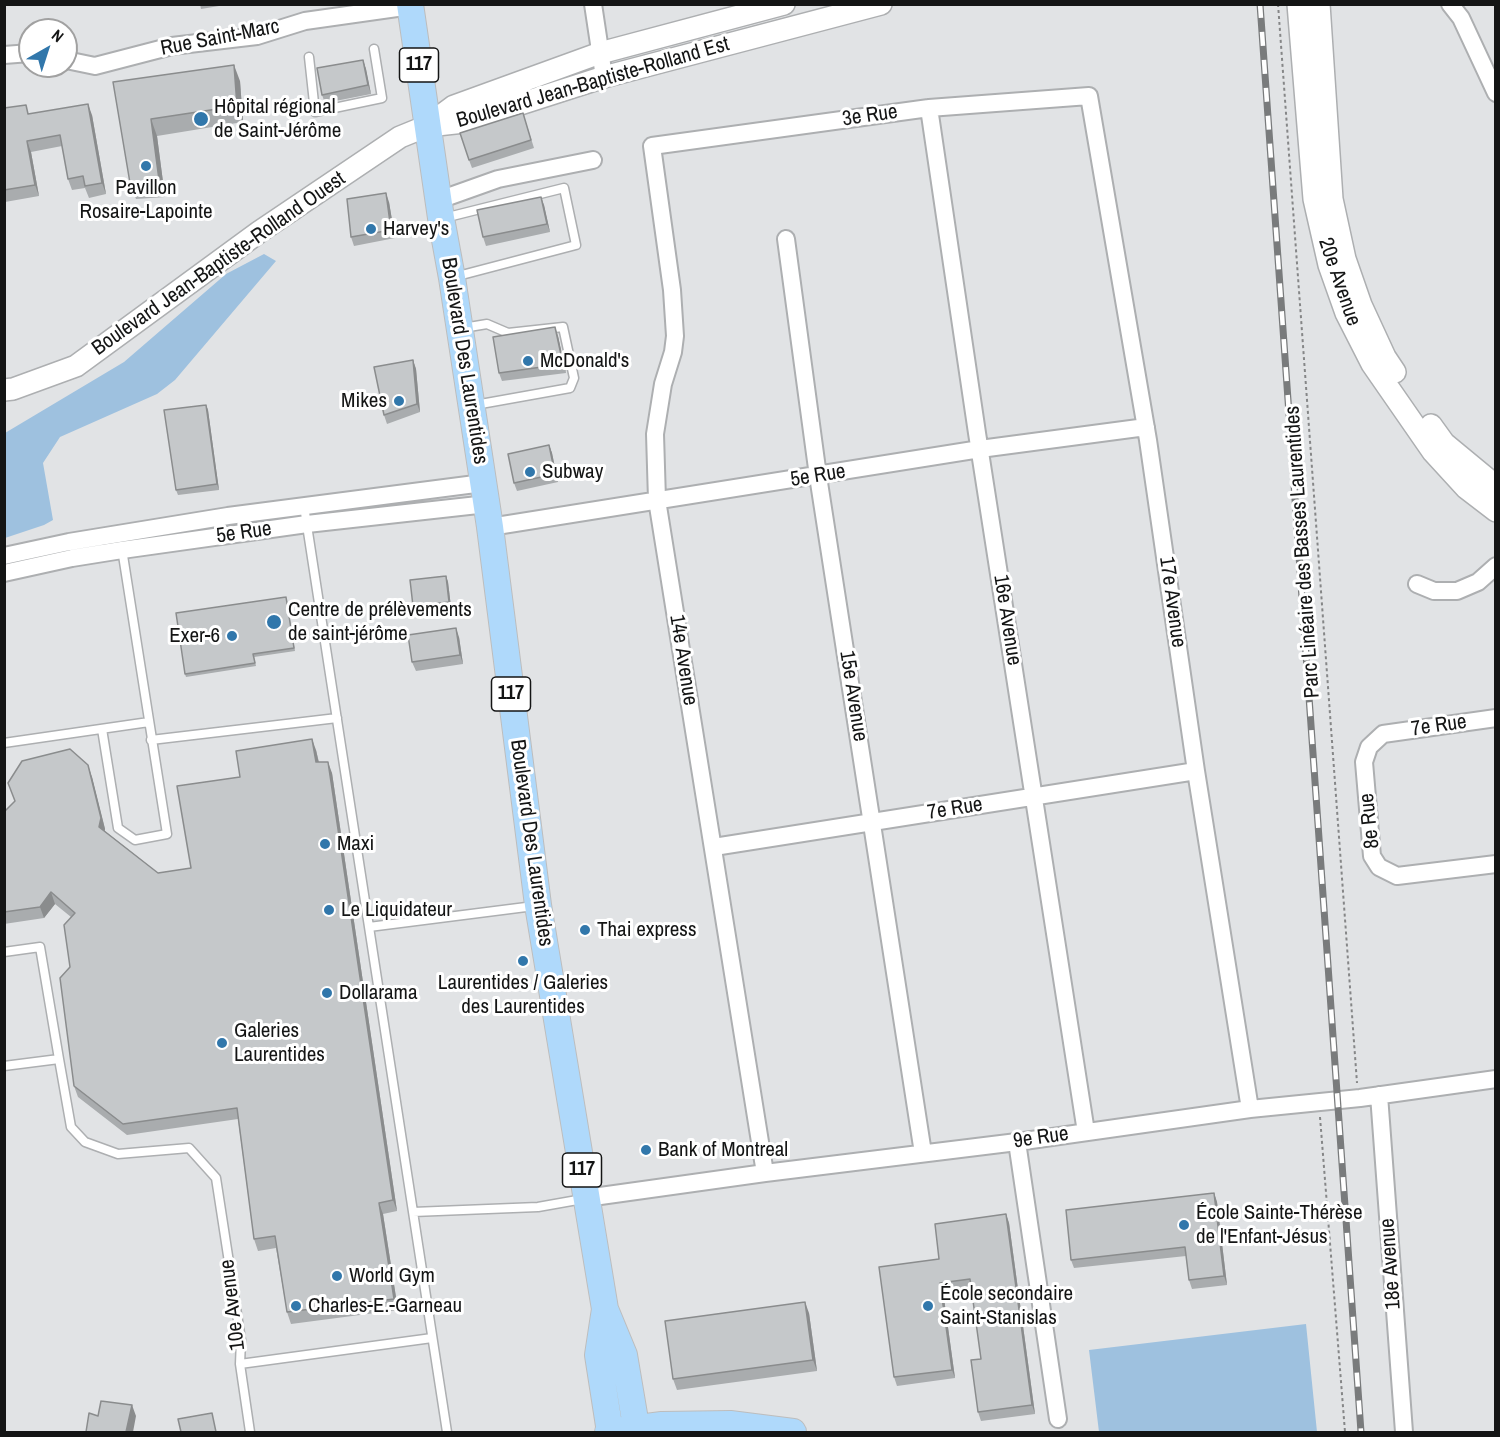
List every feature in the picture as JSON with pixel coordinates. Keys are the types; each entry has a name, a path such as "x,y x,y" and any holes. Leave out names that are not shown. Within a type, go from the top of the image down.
{"main road":[{"name":"117","path":"410,5 427,126"},
{"name":"Boulevard Des Laurentides","path":"427,126 487,505 538,905 605,1309 624,1355 636,1431"},
{"name":"Boulevard Des Laurentides","path":"605,1309 598,1355 609,1432"},
{"path":"609,1432 636,1431 662,1425 730,1424 793,1432"}],"street":[{"path":"593,4 604,77"},
{"name":"Boulevard Jean-Baptiste-Rolland Est","path":"427,126 454,106 600,53 784,4"},
{"name":"Boulevard Jean-Baptiste-Rolland Est","path":"427,126 464,122 604,77 848,9 881,4"},
{"name":"20e Avenue","path":"1298,4 1314,199 1329,265 1346,313 1372,364 1433,452 1466,488 1496,511"},
{"name":"20e Avenue","path":"1319,4 1332,199 1345,259 1361,305 1384,357 1444,443 1496,486"},
{"path":"1450,4 1461,18 1496,93"},
{"name":"Rue Saint-Marc","path":"78,62 95,66 172,46 257,36 305,21 410,5"},
{"name":"3e Rue","path":"652,146 929,108 1089,96"},
{"name":"17e Avenue","path":"1089,96 1146,427 1196,771 1250,1109"},
{"name":"16e Avenue","path":"929,108 1086,1131"},
{"name":"Boulevard Jean-Baptiste-Rolland Ouest","path":"4,390 13,389 76,366 259,232 400,137 427,126"},
{"name":"14e Avenue","path":"652,146 672,290 675,336 663,384 655,434 657,500 765,1173"},
{"path":"440,209 498,179 593,160"},
{"name":"15e Avenue","path":"786,239 818,476 923,1153"},
{"name":"5e Rue","path":"4,573 72,558 120,542 304,506 487,505 657,500 818,476 980,448 1146,427"},
{"name":"5e Rue","path":"4,556 69,542 120,542 487,505"},
{"path":"1417,584 1434,591 1457,591 1478,582 1496,566"},
{"name":"7e Rue","path":"1383,734 1496,718"},
{"name":"8e Rue","path":"1383,734 1369,747 1364,762 1372,856 1379,867 1397,876 1496,864"},
{"name":"7e Rue","path":"714,847 1196,771"},
{"name":"9e Rue","path":"586,1198 1250,1109 1359,1098 1496,1079"},
{"name":"18e Avenue","path":"1379,1095 1404,1432"},
{"path":"1017,1142 1058,1419"}],"lane":[{"path":"309,57 315,112 382,98 374,50"},
{"path":"440,209 564,188 576,245 452,278"},
{"path":"460,329 487,324 508,333 563,327 574,378 570,388 471,406"},
{"path":"304,506 447,1432"},
{"path":"102,729 118,828 135,840 167,834 120,542"},
{"path":"151,740 337,718"},
{"path":"4,743 149,722"},
{"path":"369,927 538,905"},
{"path":"4,952 40,947 59,1059 4,1066"},
{"name":"10e Avenue","path":"59,1059 71,1127 85,1142 118,1154 189,1148 216,1178 241,1340 240,1364 250,1432"},
{"path":"413,1212 538,1207 586,1198"},
{"path":"240,1364 432,1338"}],"path":[{"name":"Parc Linéaire des Basses Laurentides","path":"1278,4 1359,1098"},
{"path":"1318,1102 1345,1432"}],"shaded area":[{"path":"264,254 276,261 175,380 157,394 60,437 43,463 53,520 5,538 5,433 124,362 226,274"},
{"path":"1306,1324 1317,1432 1099,1432 1089,1350"}],"building":[{"path":"363,60 368,85 322,95 317,68"},
{"name":"Pavillon Rosaire-Lapointe","path":"234,65 237,106 151,119 159,180 130,183 113,82"},
{"path":"88,104 102,183 85,186 83,176 68,179 60,135 27,141 35,185 4,190 4,108 26,105 28,114"},
{"path":"523,113 531,140 469,160 460,133"},
{"path":"386,193 391,230 351,237 347,199"},
{"path":"541,197 547,224 483,237 477,210"},
{"path":"555,327 563,364 499,373 493,337"},
{"path":"413,360 417,404 384,415 374,367"},
{"path":"206,405 217,484 176,490 164,410"},
{"path":"549,445 555,474 514,483 508,454"},
{"path":"446,576 449,602 413,606 410,580"},
{"path":"286,597 294,648 253,654 255,663 185,674 176,613"},
{"path":"456,628 460,655 412,662 408,635"},
{"name":"Galeries Laurentides","path":"312,739 316,762 328,762 393,1200 379,1203 394,1299 287,1312 275,1236 254,1239 237,1108 123,1124 74,1086 60,978 70,967 64,925 75,913 51,892 40,907 4,912 4,812 15,801 8,783 22,761 70,749 88,765 101,818 99,827 158,873 191,868 177,786 240,777 236,751"},
{"path":"1214,1193 1224,1276 1189,1280 1185,1247 1071,1260 1066,1210"},
{"path":"1006,1214 1032,1405 978,1412 971,1360 981,1359 970,1279 940,1283 952,1370 894,1377 879,1267 939,1259 935,1224"},
{"path":"805,1302 813,1360 673,1379 665,1321"},
{"path":"101,1401 132,1405 126,1432 86,1432 89,1413 98,1416"},
{"path":"212,1413 216,1432 181,1432 178,1419"}],"railway":[{"path":"1260,4 1361,1432"}],"place":[{"name":"Hôpital régional de Saint-Jérôme","path":"201,119"},
{"name":"Pavillon Rosaire-Lapointe","path":"146,166"},
{"name":"Harvey's","path":"371,229"},
{"name":"McDonald's","path":"528,361"},
{"name":"Mikes","path":"399,401"},
{"name":"Subway","path":"530,472"},
{"name":"Centre de prélèvements de saint-jérôme","path":"274,622"},
{"name":"Exer-6","path":"232,636"},
{"name":"Maxi","path":"325,844"},
{"name":"Le Liquidateur","path":"329,910"},
{"name":"Thai express","path":"585,930"},
{"name":"Laurentides / Galeries des Laurentides","path":"523,961"},
{"name":"Dollarama","path":"327,993"},
{"name":"Galeries Laurentides","path":"222,1043"},
{"name":"Bank of Montreal","path":"646,1150"},
{"name":"École Sainte-Thérèse de l'Enfant-Jésus","path":"1184,1225"},
{"name":"World Gym","path":"337,1276"},
{"name":"Charles-E.-Garneau","path":"296,1306"},
{"name":"École secondaire Saint-Stanislas","path":"928,1306"}]}
